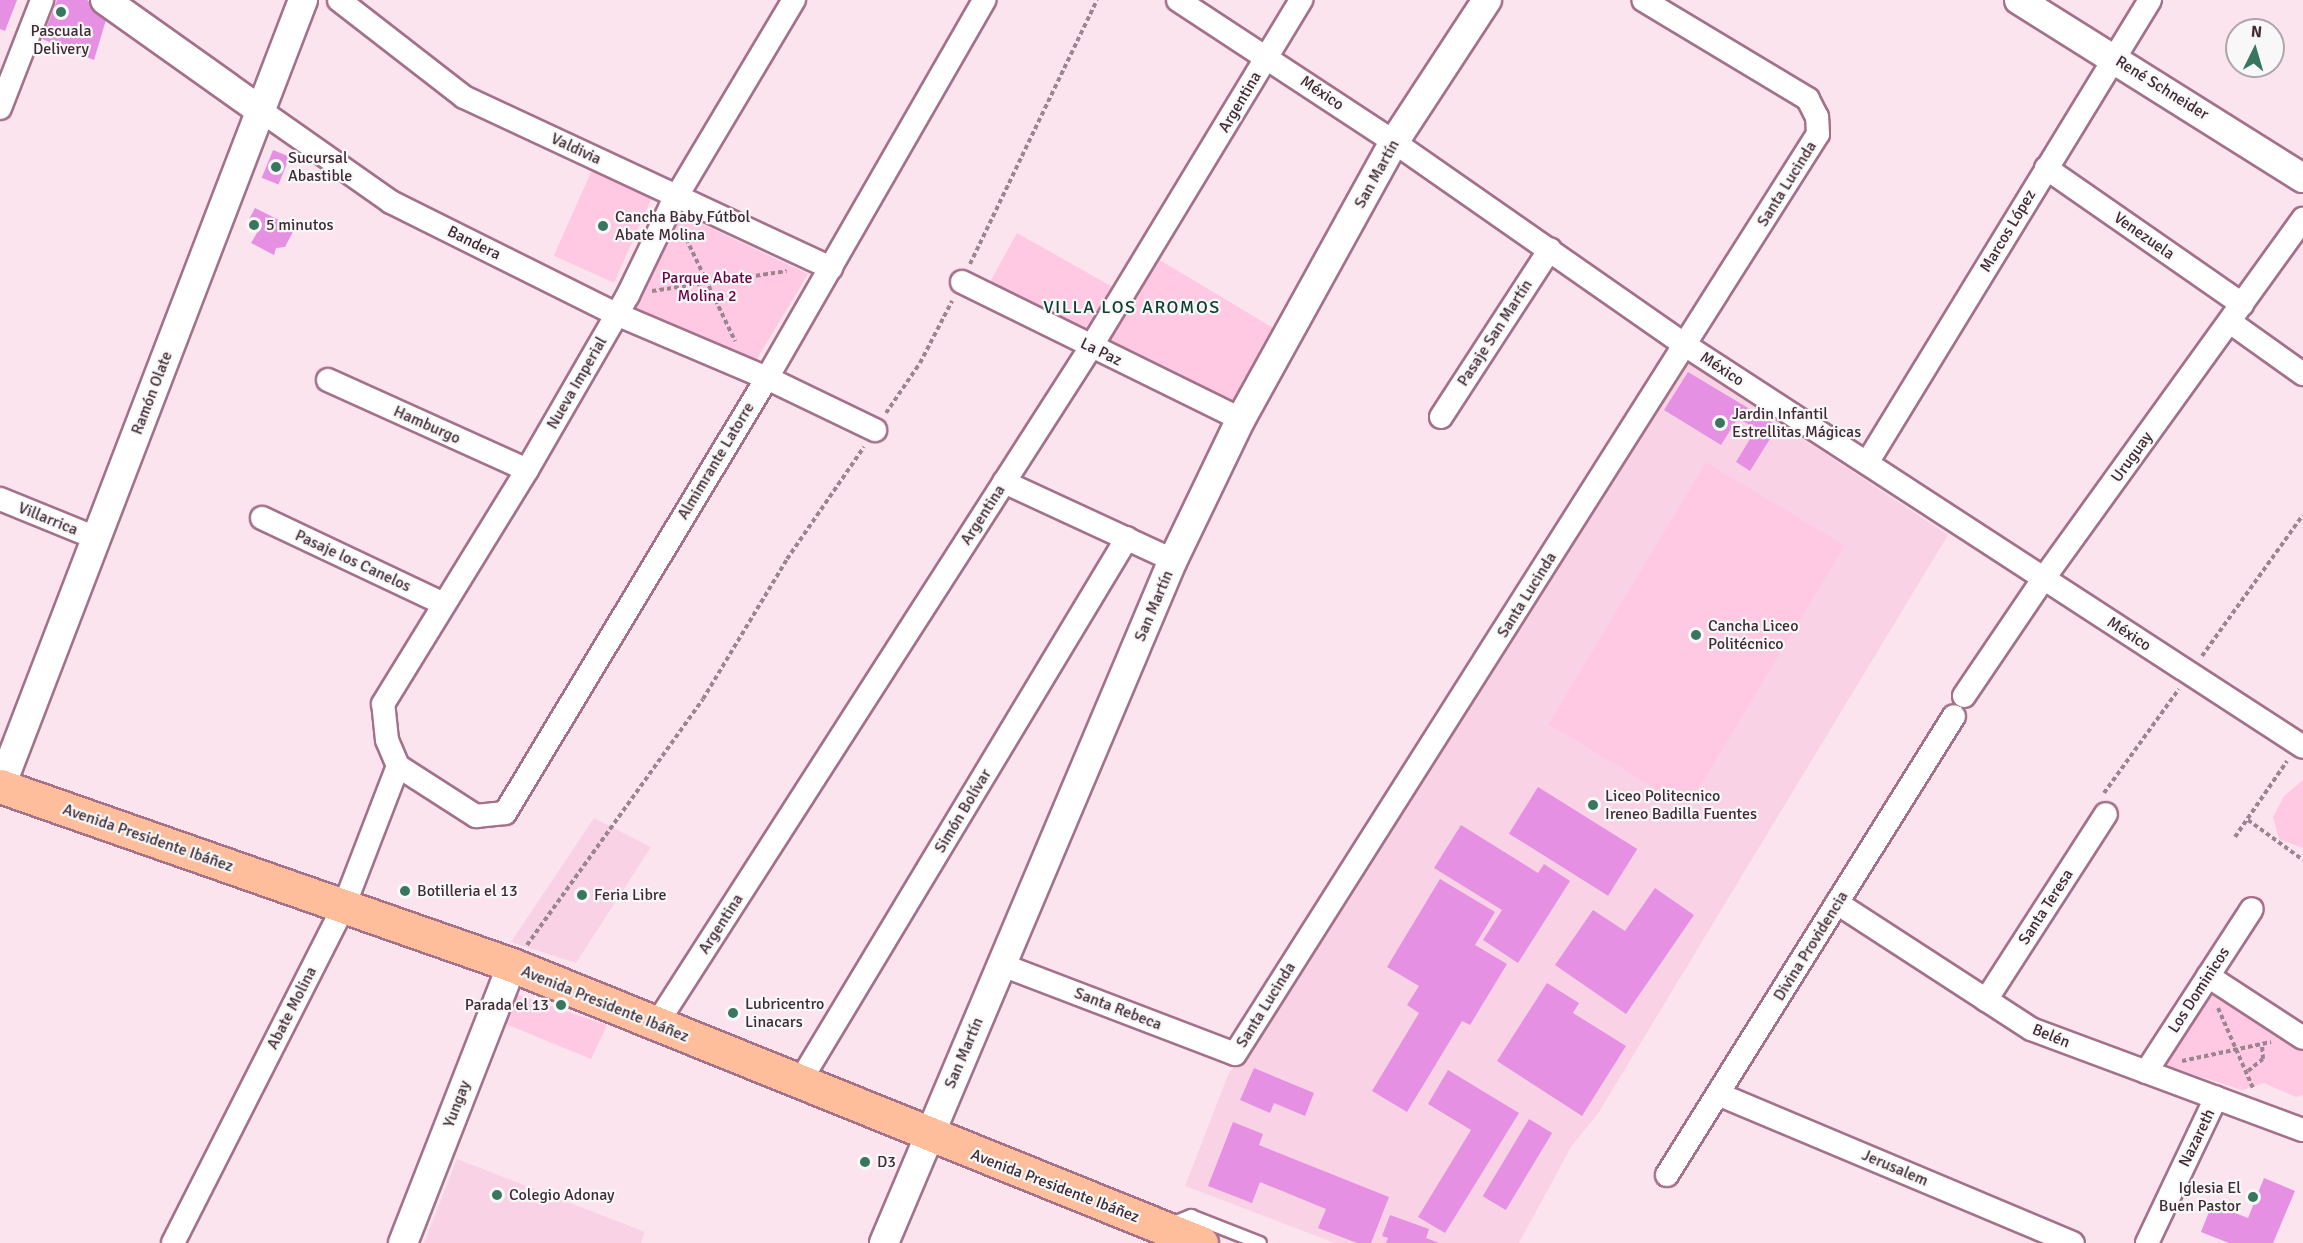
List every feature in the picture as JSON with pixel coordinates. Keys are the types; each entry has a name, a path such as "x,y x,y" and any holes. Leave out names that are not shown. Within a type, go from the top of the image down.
{"main road":[{"name":"Avenida Presidente Ibáñez","path":"0,786 512,965 929,1136 1201,1243"}],"street":[{"path":"0,108 42,0"},
{"name":"Bandera","path":"105,0 391,202 616,314 766,378 875,430"},
{"name":"Ramón Olate","path":"0,786 303,0"},
{"name":"Valdivia","path":"339,0 464,97 831,268"},
{"name":"Nueva Imperial","path":"398,766 387,740 383,704 527,470 616,314 678,196 794,0"},
{"name":"Almimrante Latorre","path":"398,766 476,816 505,813 831,268 984,0"},
{"name":"México","path":"1178,0 1268,57 1394,142 1685,345 2301,746"},
{"name":"Argentina","path":"656,1025 1091,347 1301,0"},
{"name":"San Martín","path":"884,1243 1173,560 1240,419 1394,142 1487,0"},
{"name":"Santa Lucinda","path":"1235,1054 1818,134 1817,117 1808,99 1643,0"},
{"name":"René Schneider","path":"2019,0 2303,178"},
{"name":"Marcos López","path":"1867,463 2150,0"},
{"name":"Venezuela","path":"2046,168 2236,313 2303,374"},
{"name":"Uruguay","path":"1959,706 2044,578 2303,219"},
{"name":"Pasaje San Martín","path":"1441,417 1550,249"},
{"name":"La Paz","path":"962,282 1240,419"},
{"name":"Hamburgo","path":"328,380 527,470"},
{"path":"1004,482 1173,560"},
{"name":"Villarrica","path":"0,499 96,538"},
{"name":"Pasaje los Canelos","path":"262,518 444,604"},
{"name":"Simón Bolívar","path":"799,1083 1127,538"},
{"name":"Divina Providencia","path":"1667,1175 1959,706"},
{"name":"Abate Molina","path":"173,1243 344,906 398,766"},
{"name":"Santa Teresa","path":"1986,1000 2106,814"},
{"name":"Belén","path":"1837,903 2031,1029 2247,1109 2298,1122"},
{"name":"Los Dominicos","path":"2146,1072 2252,909"},
{"name":"Yungay","path":"403,1243 512,965"},
{"name":"Santa Rebeca","path":"1002,965 1235,1054"},
{"path":"2208,976 2298,1035"},
{"name":"Jerusalem","path":"1718,1094 2073,1243"},
{"name":"Nazareth","path":"2147,1243 2216,1098"}],"lane":[{"path":"1161,1227 1191,1216 1260,1243"}],"path":[{"path":"512,965 637,796 920,363 962,282 1097,0"},
{"path":"680,224 736,344"},
{"path":"642,292 800,269"},
{"path":"2235,837 2301,746"},
{"path":"2247,819 2303,860"},
{"path":"2208,976 2210,992 2254,1086 2247,1109"},
{"path":"2146,1072 2298,1035"},
{"path":"2248,1071 2263,1059 2262,1044"}],"shaded area":[{"name":"Liceo Politecnico Ireneo Badilla Fuentes","path":"1687,362 1948,535 1599,1112 1571,1147 1519,1243 1335,1243 1185,1186 1228,1075 1648,417"},
{"name":"Feria Libre","path":"594,818 651,847 576,963 511,942"},
{"name":"Colegio Adonay","path":"457,1159 645,1232 641,1243 424,1243"}],"green space":[{"name":"Cancha Baby Fútbol Abate Molina","path":"592,170 652,197 614,283 554,256"},
{"name":"Parque Abate Molina 2","path":"677,212 808,274 752,367 621,310"},
{"path":"1017,233 1134,299 1158,259 1275,329 1234,411 990,282"},
{"name":"Cancha Liceo Politécnico","path":"1706,462 1845,545 1687,808 1548,724"},
{"path":"2303,780 2303,848 2279,839 2273,817 2284,796"},
{"path":"2210,991 2303,1050 2303,1095 2296,1097 2264,1083 2242,1090 2164,1065"},
{"path":"515,994 607,1025 591,1059 503,1023"}],"building":[{"path":"0,0 17,0 5,31 0,29"},
{"path":"57,0 87,0 108,13 94,60 42,39"},
{"name":"Sucursal Abastible","path":"273,150 290,157 278,185 262,178"},
{"path":"255,208 295,228 285,247 276,248 274,255 251,243 258,231 246,225"},
{"path":"1688,372 1778,426 1750,471 1736,462 1756,429 1738,418 1721,445 1664,410"},
{"path":"1538,787 1637,849 1608,896 1509,834"},
{"path":"1461,825 1538,873 1544,864 1570,881 1518,963 1483,940 1502,910 1434,868"},
{"path":"1440,879 1495,912 1475,945 1507,964 1470,1025 1462,1021 1407,1112 1372,1091 1419,1013 1407,1005 1419,986 1387,967"},
{"path":"1655,888 1694,915 1626,1014 1555,965 1593,910 1625,931"},
{"path":"1547,983 1579,1003 1573,1013 1626,1046 1582,1116 1497,1061"},
{"path":"1254,1068 1314,1093 1305,1116 1274,1103 1270,1113 1240,1100"},
{"path":"1448,1070 1519,1113 1445,1233 1418,1217 1471,1130 1428,1104"},
{"path":"1529,1119 1552,1133 1506,1210 1483,1196"},
{"path":"1233,1122 1263,1134 1259,1145 1389,1197 1371,1243 1357,1243 1318,1228 1326,1209 1260,1182 1252,1203 1208,1186"},
{"path":"2264,1178 2295,1191 2273,1243 2229,1243 2201,1232 2212,1204 2248,1218"},
{"path":"1390,1215 1429,1229 1426,1238 1439,1243 1386,1243 1388,1238 1382,1236"}],"place":[{"name":"Pascuala Delivery","path":"61,12"},
{"name":"Sucursal Abastible","path":"276,167"},
{"name":"5 minutos","path":"254,225"},
{"name":"Cancha Baby Fútbol Abate Molina","path":"603,226"},
{"name":"Jardin Infantil Estrellitas Mágicas","path":"1720,423"},
{"name":"Cancha Liceo Politécnico","path":"1696,635"},
{"name":"Liceo Politecnico Ireneo Badilla Fuentes","path":"1593,805"},
{"name":"Botilleria el 13","path":"405,891"},
{"name":"Feria Libre","path":"582,895"},
{"name":"Parada el 13","path":"561,1005"},
{"name":"Lubricentro Linacars","path":"733,1013"},
{"name":"D3","path":"865,1162"},
{"name":"Colegio Adonay","path":"497,1195"},
{"name":"Iglesia El Buen Pastor","path":"2253,1197"}],"district":[{"name":"VILLA LOS AROMOS","path":"1132,307"}]}
